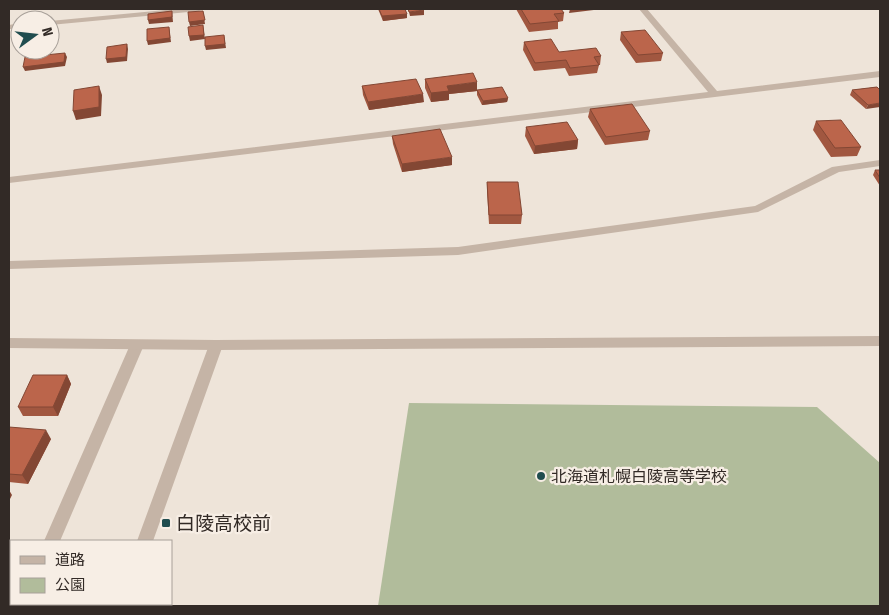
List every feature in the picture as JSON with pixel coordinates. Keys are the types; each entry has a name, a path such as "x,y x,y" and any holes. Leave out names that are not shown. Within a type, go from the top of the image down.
{"street":[{"path":"60,22 199,9"},
{"path":"643,9 714,94"},
{"path":"9,180 880,74"},
{"path":"9,265 458,251 758,209 836,170 880,163"},
{"path":"9,344 216,345 880,341"},
{"path":"52,540 137,345"},
{"path":"145,540 216,345"}],"green space":[{"name":"北海道札幌白陵高等学校","path":"409,403 817,407 880,463 880,606 378,606"}],"building":[{"path":"379,9 405,9 407,14 382,16"},
{"path":"408,9 423,9 424,10 409,12"},
{"path":"521,9 561,9 564,13 554,14 559,21 530,24"},
{"path":"172,11 172,17 148,20 148,14"},
{"path":"203,11 205,20 189,22 188,12"},
{"path":"203,25 204,35 189,36 188,27"},
{"path":"169,27 170,38 147,41 147,29"},
{"path":"645,30 663,53 638,55 621,32"},
{"path":"224,35 225,44 205,46 205,37"},
{"path":"551,39 559,52 596,48 601,56 594,57 599,65 570,68 566,60 535,63 524,42"},
{"path":"127,44 126,57 106,59 107,47"},
{"path":"65,53 64,62 23,67 24,60 60,60 60,54"},
{"path":"473,73 477,82 447,86 449,91 431,93 425,79"},
{"path":"416,79 423,94 368,102 362,86"},
{"path":"99,86 99,107 73,111 74,90"},
{"path":"502,87 508,98 483,101 477,90"},
{"path":"877,87 880,90 880,103 868,105 852,90"},
{"path":"632,104 650,131 606,137 590,109"},
{"path":"841,120 861,147 835,148 816,121"},
{"path":"567,122 578,140 535,146 526,127"},
{"path":"440,129 452,157 402,164 392,136"},
{"path":"875,170 880,170 880,178"},
{"path":"487,182 518,182 522,215 489,215"},
{"path":"33,375 67,375 53,407 18,407"},
{"path":"9,427 46,430 22,475 9,474"}],"place":[{"name":"北海道札幌白陵高等学校","path":"541,476"},
{"name":"白陵高校前","path":"166,523"}]}
